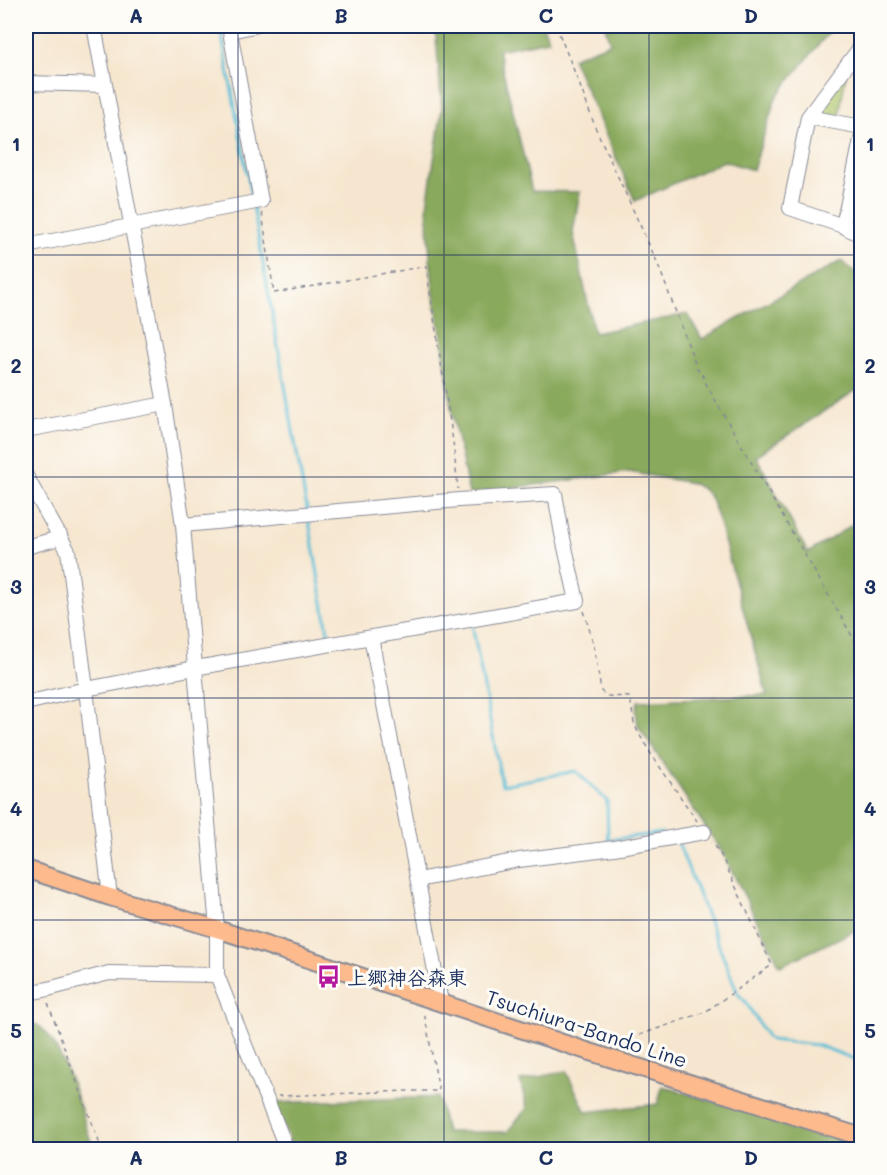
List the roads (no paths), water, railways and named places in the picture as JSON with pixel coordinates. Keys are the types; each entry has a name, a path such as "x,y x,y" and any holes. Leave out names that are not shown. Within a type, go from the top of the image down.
{"main road":[{"name":"Tsuchiura-Bando Line","path":"26,869 217,929 590,1052 861,1137"}],"street":[{"path":"94,26 165,404 183,525 217,929 217,975 287,1149"},
{"path":"26,246 261,201 230,28 254,26"},
{"path":"861,45 808,117 790,208 843,226 861,236"},
{"path":"26,83 105,85"},
{"path":"808,117 861,127"},
{"path":"843,226 861,135"},
{"path":"26,430 165,404"},
{"path":"26,476 68,551 110,897"},
{"path":"26,703 195,668 577,601 555,494 459,500 183,525"},
{"path":"26,547 60,536"},
{"path":"371,637 441,1002"},
{"path":"418,880 519,861 614,848 704,832"},
{"path":"26,993 109,973 217,975"}],"waterway":[{"path":"220,26 252,200"},
{"path":"253,206 307,510"},
{"path":"308,516 329,638 331,637"},
{"path":"472,623 502,785 576,771 607,801 608,840 662,833"},
{"path":"677,840 738,994 745,1001 768,1038 817,1045 862,1062"}],"place":[{"name":"上郷神谷森東","path":"329,977"}]}
